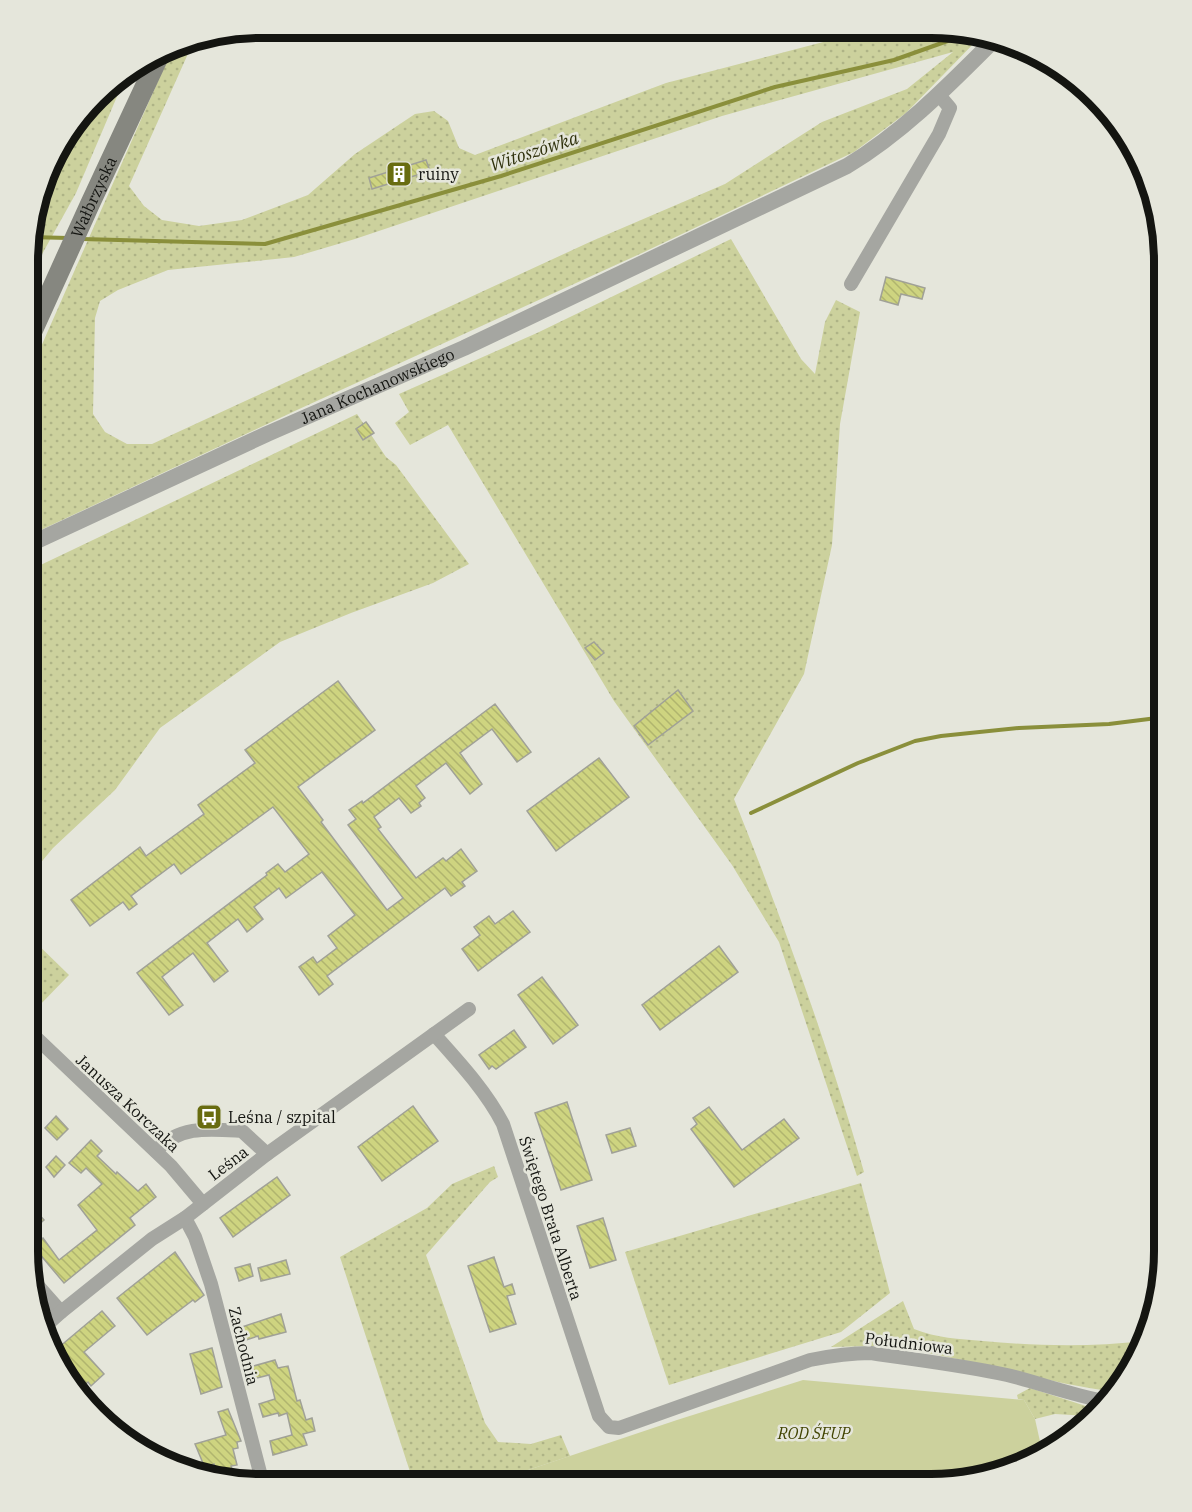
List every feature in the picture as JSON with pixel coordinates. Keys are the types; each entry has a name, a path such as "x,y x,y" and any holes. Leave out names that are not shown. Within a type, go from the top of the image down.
{"main road":[{"name":"Wałbrzyska","path":"38,319 155,64"}],"street":[{"name":"Jana Kochanowskiego","path":"38,540 267,434 464,348 847,166 900,130 989,45"},
{"path":"851,284 939,134 950,108 939,95"},
{"name":"Leśna","path":"49,1323 152,1239 185,1218 267,1154 469,1009"},
{"name":"Świętego Brata Alberta","path":"434,1034 457,1059 503,1124 599,1416 609,1427"},
{"name":"Janusza Korczaka","path":"38,1039 156,1151 203,1204"},
{"path":"156,1151 163,1143 180,1133 210,1129 242,1131 267,1154"},
{"name":"Zachodnia","path":"185,1218 195,1237 211,1284 259,1474"},
{"path":"41,1289 61,1312"},
{"name":"Południowa","path":"609,1427 619,1428 629,1425 810,1360 855,1353 871,1353 978,1369 1072,1395 1098,1400"}],"green space":[{"path":"838,38 946,38 975,42 906,113 854,152 642,253 38,531 38,354 168,58 190,49 129,186 144,206 162,220 199,226 242,220 308,195 355,154 415,114 434,111 448,121 459,148 475,155 666,83","holes":["953,52 907,89 822,122 725,184 592,241 152,444 127,444 105,432 93,414 95,318 100,301 118,290 168,270 294,257 355,239 722,116"]},
{"path":"121,87 76,193 41,256 38,255 39,232 45,203 67,149 93,114"},
{"path":"731,239 801,359 815,374 825,322 836,300 860,312 840,424 832,545 804,674 734,799 820,1030 864,1172 857,1176 779,942 732,865 614,701 448,425 410,445 395,423 409,412 399,394 537,333"},
{"path":"357,414 386,457 396,465 469,564 433,583 280,642 160,728 115,790 53,848 38,866 38,566"},
{"path":"38,945 69,975 38,1007"},
{"path":"494,1166 498,1177 490,1182 426,1255 485,1423 498,1442 531,1444 561,1435 570,1456 516,1474 411,1474 340,1257 427,1208 452,1184"},
{"path":"861,1183 890,1293 841,1332 669,1385 625,1252"},
{"path":"903,1301 914,1329 957,1339 1044,1345 1135,1342 1125,1363 1105,1391 919,1351 884,1346 831,1347"},
{"name":"ROD ŚFUP","path":"803,1380 1024,1400 1035,1419 1041,1446 1003,1463 946,1474 516,1474"},
{"path":"1030,1388 1091,1407 1082,1416 1055,1414 1035,1419 1024,1400 1018,1399 1017,1395"}],"building":[{"name":"ruiny","path":"426,160 430,171 372,189 369,178"},
{"path":"886,277 925,288 922,299 901,294 898,305 880,300"},
{"path":"366,422 374,433 363,440 356,429"},
{"path":"594,642 604,653 595,660 585,648"},
{"path":"338,681 375,730 298,787 323,820 321,822 387,910 403,898 348,825 356,819 349,810 362,801 363,803 495,704 531,752 517,762 492,729 460,753 482,784 470,794 446,763 416,786 425,798 419,803 421,806 411,813 399,798 374,817 381,827 378,829 416,878 443,858 446,861 461,849 477,871 462,882 465,886 451,896 445,888 327,976 333,984 319,995 299,967 313,957 317,963 337,948 328,936 355,915 322,872 286,898 279,888 254,907 263,919 247,932 238,919 207,943 228,971 214,982 193,953 162,977 183,1005 169,1015 137,973 267,875 266,873 278,864 285,872 309,854 273,807 181,874 174,864 131,896 137,904 129,910 123,902 90,926 71,900 140,847 146,856 204,814 198,805 255,763 245,750"},
{"path":"678,690 693,711 648,745 634,726"},
{"path":"599,758 629,797 556,851 527,811"},
{"path":"513,911 530,932 478,971 462,949 480,935 474,927 489,916 495,924"},
{"path":"719,946 738,972 660,1030 642,1005"},
{"path":"542,977 578,1025 553,1044 518,995"},
{"path":"514,1030 526,1047 496,1069 492,1066 489,1069 479,1055"},
{"path":"567,1102 592,1180 561,1190 535,1113"},
{"path":"413,1106 438,1141 382,1181 358,1147"},
{"path":"709,1107 742,1150 784,1119 799,1138 734,1187 691,1129 697,1124 693,1118"},
{"path":"56,1116 68,1129 57,1140 45,1128"},
{"path":"630,1128 636,1146 612,1153 606,1135"},
{"path":"91,1140 102,1151 97,1156 116,1174 117,1172 138,1191 146,1184 156,1197 130,1218 135,1225 64,1283 38,1252 38,1241 43,1238 59,1260 97,1230 78,1205 102,1184 86,1168 81,1173 69,1163"},
{"path":"56,1156 65,1165 54,1177 46,1167"},
{"path":"277,1177 290,1195 233,1237 220,1218"},
{"path":"38,1213 44,1220 38,1225"},
{"path":"603,1218 616,1260 590,1268 577,1226"},
{"path":"175,1252 204,1295 195,1302 193,1300 147,1335 117,1298"},
{"path":"494,1257 504,1287 512,1284 515,1294 507,1296 516,1324 490,1332 468,1266"},
{"path":"286,1260 290,1274 261,1281 258,1268"},
{"path":"250,1264 253,1276 239,1281 235,1268"},
{"path":"102,1311 115,1326 84,1352 104,1374 91,1386 88,1382 83,1386 67,1363 59,1347"},
{"path":"281,1314 286,1332 259,1339 258,1336 243,1341 239,1328"},
{"path":"212,1348 222,1387 201,1394 190,1354"},
{"path":"275,1360 278,1368 288,1366 297,1401 300,1400 306,1420 312,1418 315,1431 303,1434 307,1445 273,1455 270,1441 292,1435 287,1413 263,1417 259,1404 275,1399 269,1375 253,1379 250,1367"},
{"path":"228,1409 241,1441 237,1442 238,1448 233,1449 237,1465 231,1466 233,1473 216,1470 214,1464 205,1467 195,1444 226,1435 218,1412"}],"waterway":[{"name":"Witoszówka","path":"82,239 265,244 501,176 775,87 894,60 954,39"},
{"name":"Witoszówka","path":"39,237 68,238"},
{"path":"751,813 858,763 915,741 1019,728 1109,724 1154,718"}],"place":[{"name":"ruiny","path":"399,174"},
{"name":"Leśna / szpital","path":"209,1117"}]}
